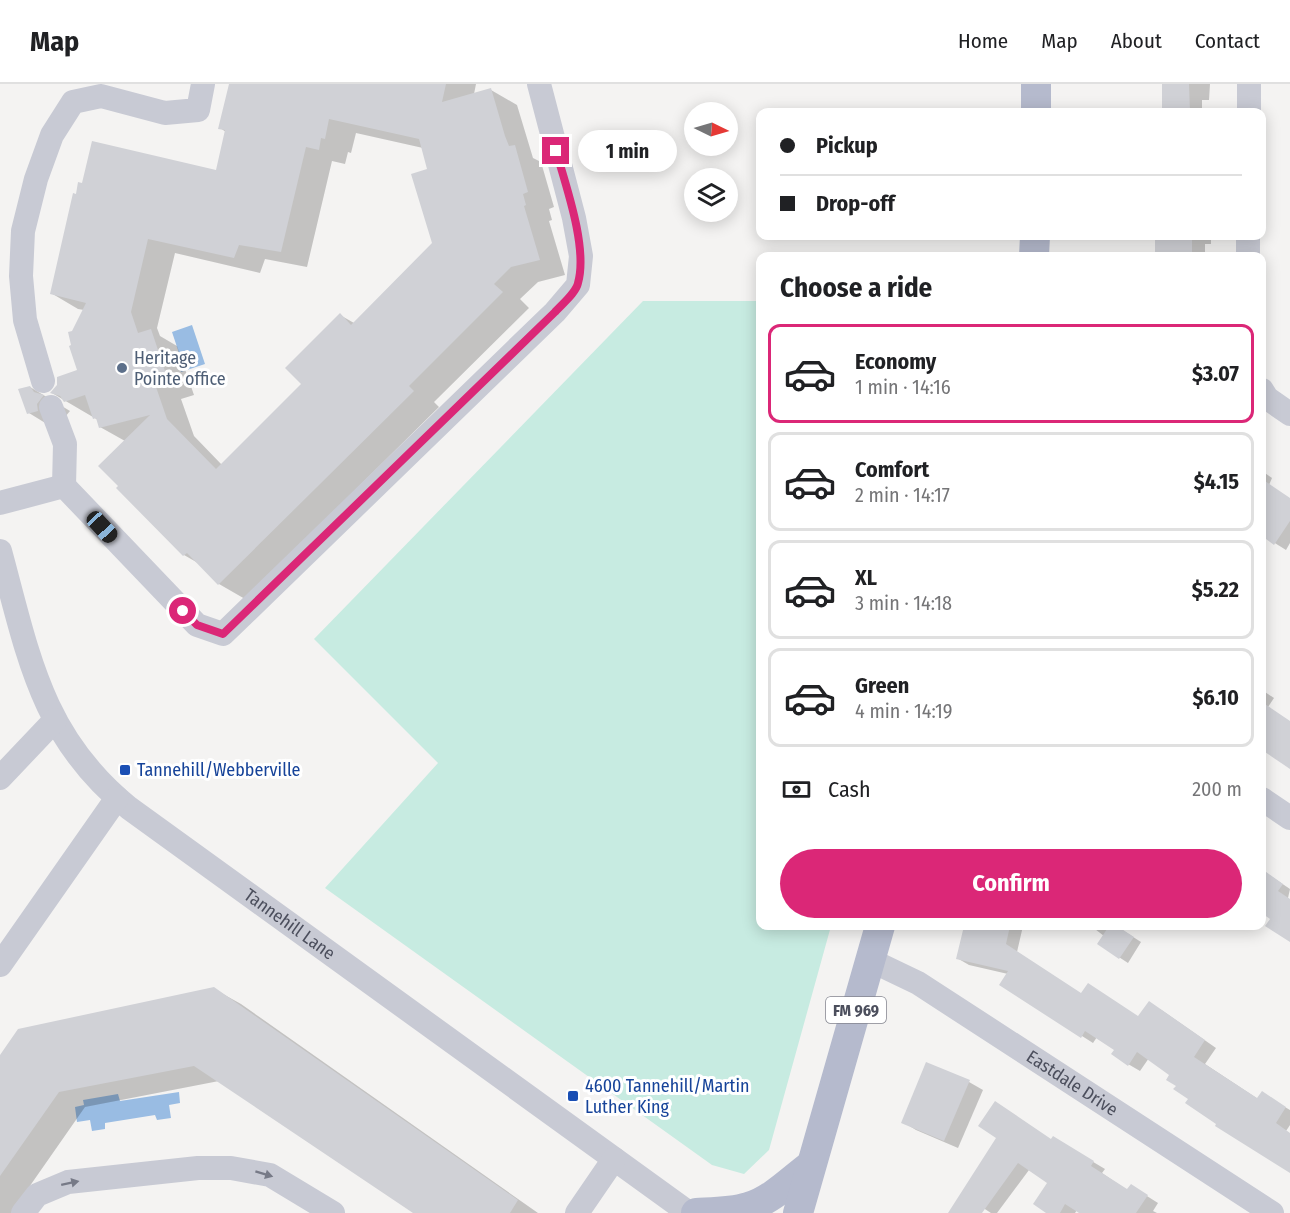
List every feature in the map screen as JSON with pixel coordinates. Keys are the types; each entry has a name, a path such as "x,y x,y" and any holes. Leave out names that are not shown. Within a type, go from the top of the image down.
{"main road":[{"path":"1036,84 1036,108"},
{"name":"FM 969","path":"798,1213 879,930"},
{"path":"696,1213 753,1206 811,1165"}],"street":[{"path":"44,381 25,321 21,276 23,231 36,179 52,135 73,102 101,96 165,113 198,110 203,84"},
{"path":"51,407 65,444 64,486 197,625 223,634 555,312 578,285 580,256 574,218 539,84"},
{"path":"1249,84 1249,108"},
{"path":"1266,395 1290,414"},
{"path":"0,503 64,486"},
{"name":"Tannehill Lane","path":"0,551 32,664 46,704 67,743 95,778 117,798 689,1213"},
{"path":"0,778 55,720"},
{"path":"0,965 117,798"},
{"path":"1266,802 1290,818"},
{"name":"Eastdale Drive","path":"870,960 918,983 1272,1213"},
{"path":"577,1213 614,1159"},
{"path":"23,1213 37,1195 68,1182 198,1168 231,1168 270,1175 333,1213"}],"green space":[{"path":"643,301 756,301 756,930 830,930 769,1150 744,1174 712,1165 325,888 438,763 314,639"}],"water":[{"path":"192,325 205,364 181,372 177,361 181,359 172,332"},
{"path":"179,1092 180,1103 169,1105 171,1118 157,1120 155,1115 105,1123 105,1129 92,1131 90,1120 77,1122 75,1107 84,1105 83,1100 118,1094 120,1101"}],"building":[{"path":"229,84 446,84 442,102 491,88 509,146 515,145 528,192 523,194 526,205 524,206 540,260 511,267 494,284 503,292 409,386 414,391 218,585 187,553 183,556 116,488 118,486 98,466 150,415 99,428 96,418 93,419 85,395 64,402 60,396 50,393 57,385 57,377 77,370 69,346 71,345 68,332 72,331 86,303 50,294 73,193 76,194 78,182 82,183 92,141 216,170 225,130 218,129","holes":["329,119 419,139 427,169 411,174 432,243 351,325 340,313 285,368 301,384 216,469 167,419 155,384 168,380 151,329 138,333 131,312 148,239 234,258 239,245 281,252 306,147 319,150 321,138 325,139"]},
{"path":"1162,84 1189,84 1190,108 1162,108"},
{"path":"1155,240 1192,240 1192,252 1155,252"},
{"path":"30,386 34,392 44,395 37,404 38,411 27,414 18,389"},
{"path":"1266,482 1290,498 1290,521 1274,545 1266,539"},
{"path":"1266,705 1290,721 1290,769 1266,753"},
{"path":"1266,872 1283,884 1278,891 1290,899 1290,942 1266,927 1270,919 1266,916"},
{"path":"963,930 1009,930 1006,944 1081,993 1088,983 1138,1016 1149,1001 1205,1040 1194,1057 1257,1098 1262,1091 1286,1107 1276,1123 1290,1133 1290,1173 1215,1126 1216,1124 1185,1103 1188,1099 1173,1089 1176,1086 1166,1080 1169,1075 1137,1052 1128,1066 1111,1054 1114,1050 1085,1031 1081,1038 999,985 1008,971 956,959"},
{"path":"1106,930 1123,930 1134,937 1119,959 1097,944"},
{"path":"214,987 518,1200 510,1213 413,1213 194,1066 59,1092 0,1176 0,1055 18,1029"},
{"path":"926,1062 970,1080 944,1141 901,1123"},
{"path":"995,1101 1051,1139 1053,1136 1094,1161 1091,1166 1127,1189 1131,1184 1148,1195 1136,1213 1079,1213 1065,1204 1060,1213 1046,1213 1033,1204 1047,1183 1018,1163 982,1213 948,1213 996,1138 978,1126"}],"place":[{"name":"Heritage Pointe office","path":"122,368"},
{"name":"Tannehill/Webberville","path":"125,770"},
{"name":"4600 Tannehill/Martin Luther King","path":"573,1096"}],"route":[{"path":"183,611 197,625 223,634 555,312 578,285 580,256 574,218 556,151"}]}
